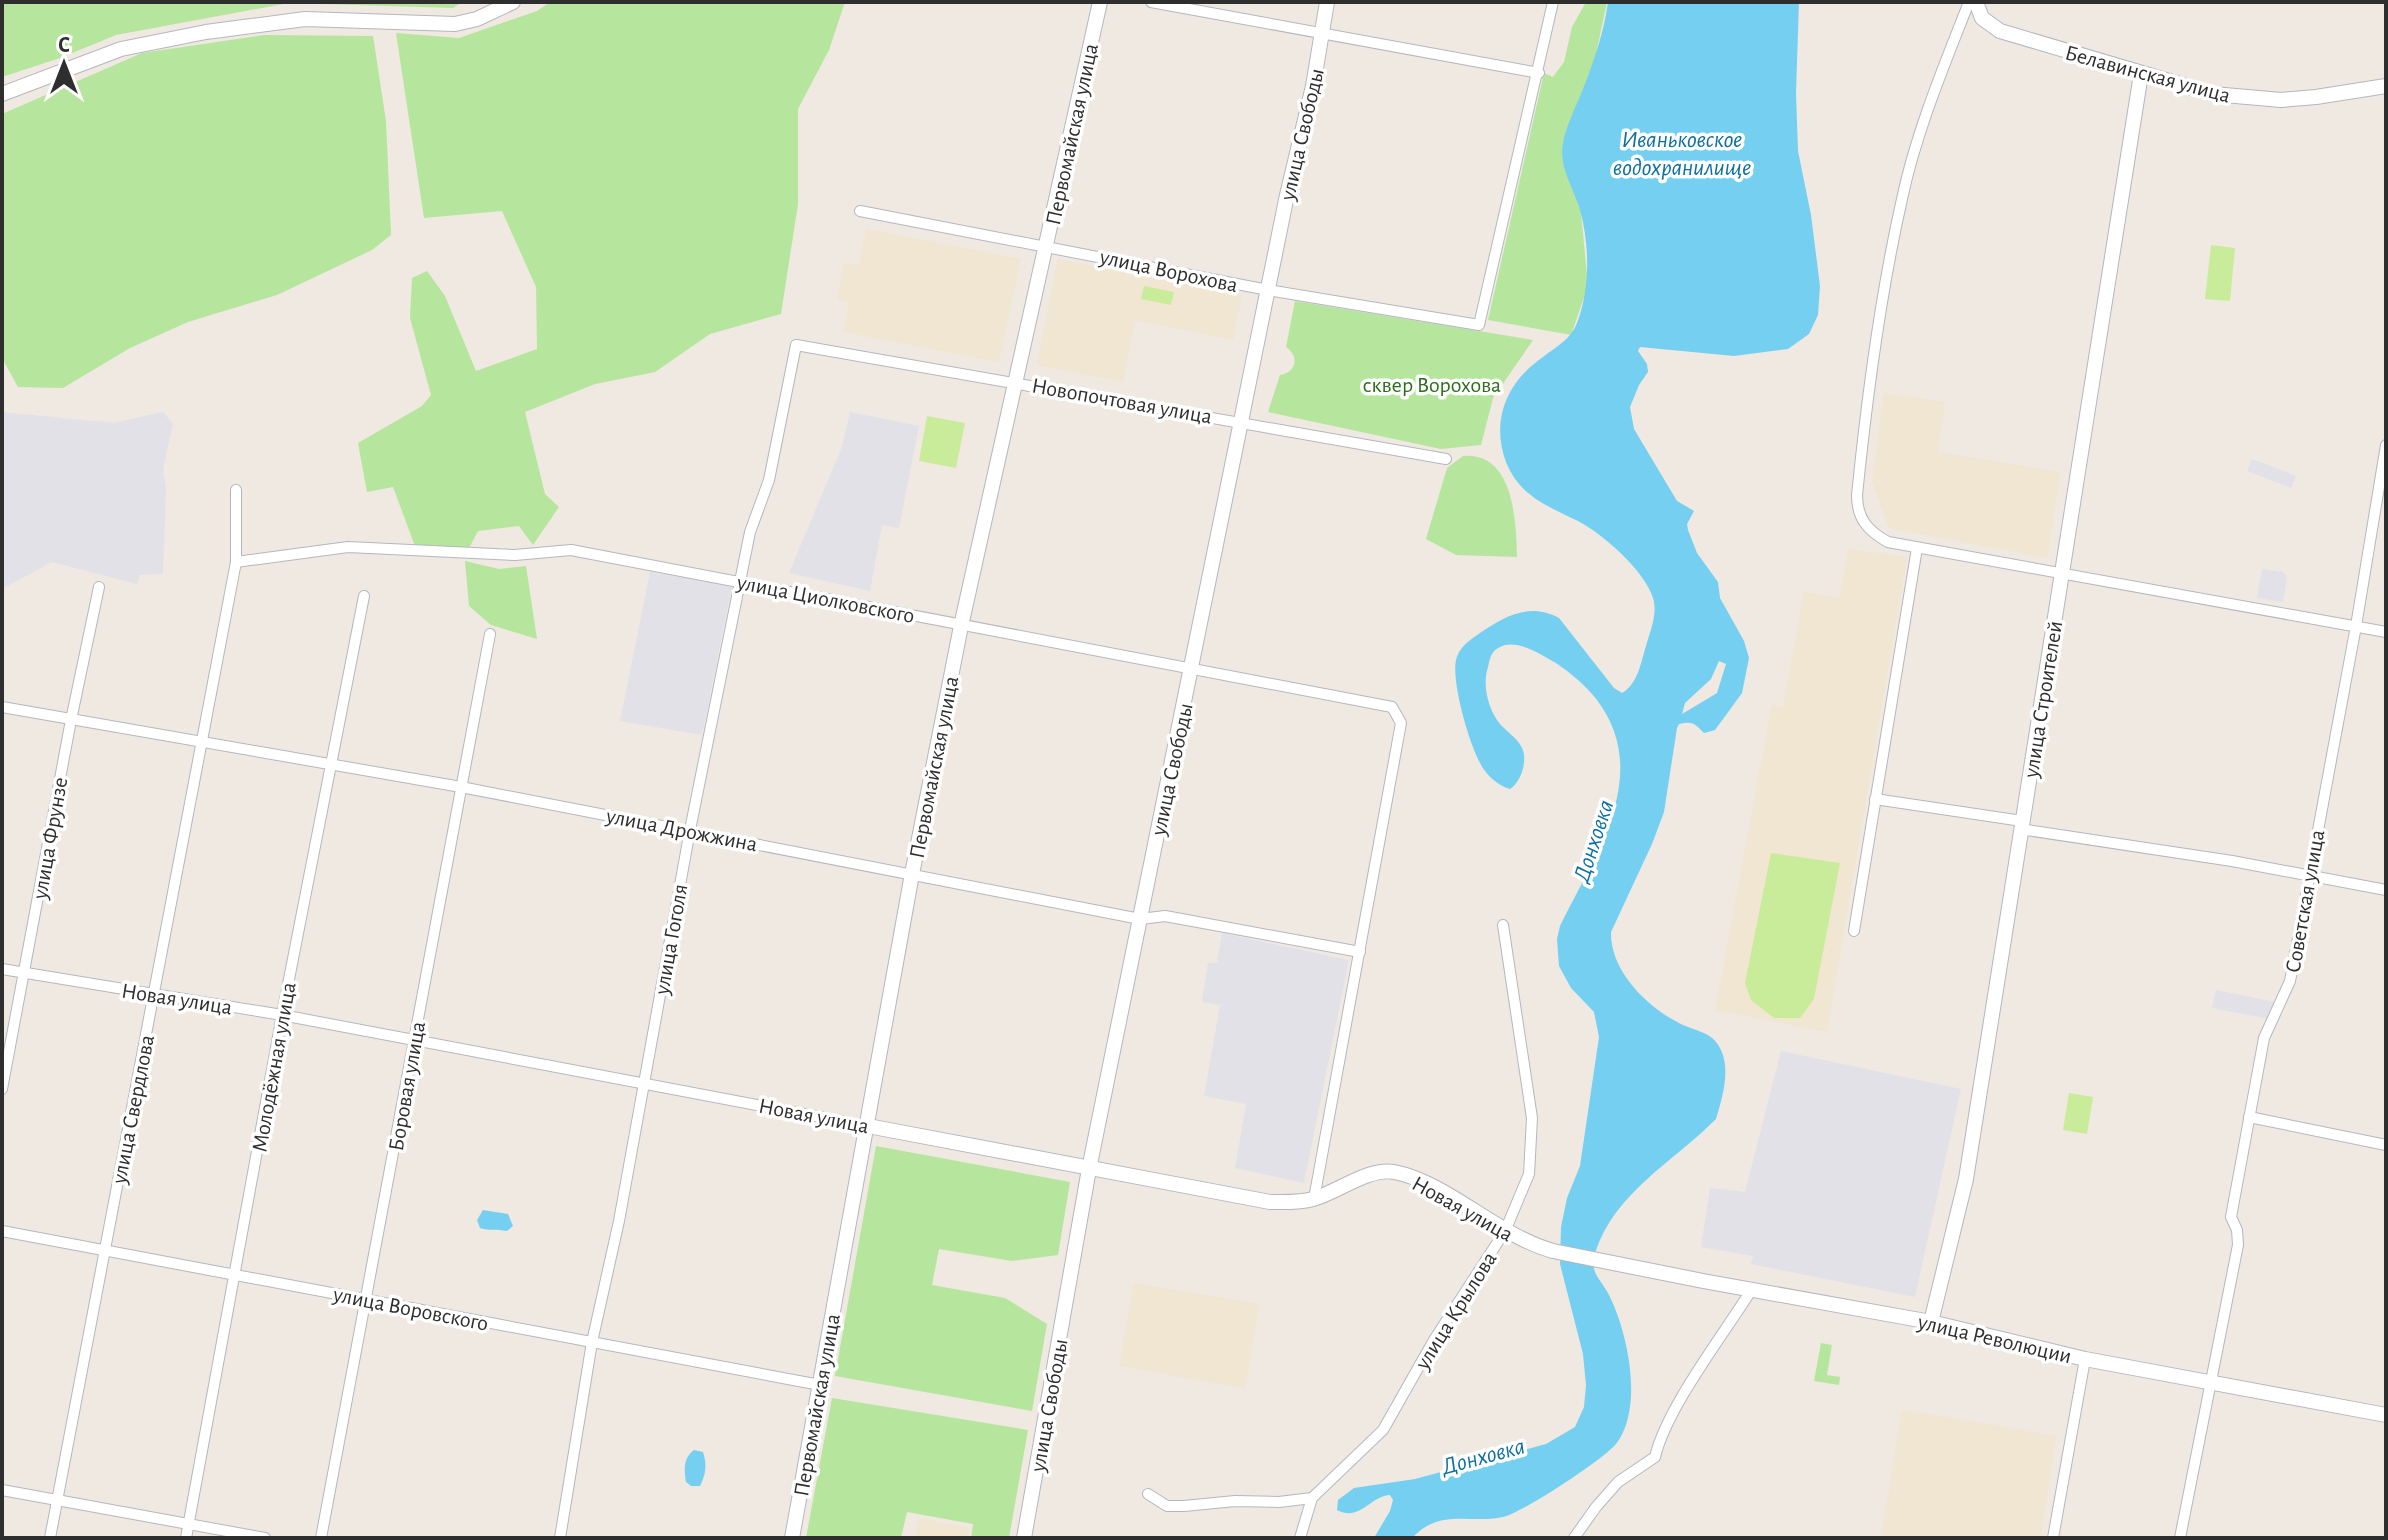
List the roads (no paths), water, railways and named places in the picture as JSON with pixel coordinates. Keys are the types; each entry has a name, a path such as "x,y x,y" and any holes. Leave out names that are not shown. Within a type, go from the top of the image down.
{"main road":[{"path":"2,94 121,49 206,32 305,19 455,24 477,19 513,2"},
{"name":"Первомайская улица","path":"792,1538 912,874 961,626 1100,2"},
{"name":"улица Свободы","path":"1024,1538 1089,1169 1327,2"},
{"name":"Белавинская улица","path":"1976,2 1982,18 1993,28 2213,94 2248,99 2316,97 2386,86"},
{"name":"улица Строителей","path":"1931,1322 1966,1179 2141,74"},
{"name":"Новая улица","path":"868,1126 1270,1202 1292,1203 1314,1199 1362,1178 1391,1171 1426,1184 1529,1244 1604,1262"},
{"name":"улица Революции","path":"1604,1262 1931,1322 2085,1359 2386,1415"}],"street":[{"path":"1151,2 1539,73 1553,2"},
{"path":"1969,2 1920,136 1902,198 1866,401 1857,495 1857,509 1864,523 1872,534 1888,542 2386,632"},
{"name":"улица Ворохова","path":"860,211 1268,290 1479,325 1539,73"},
{"name":"Новопочтовая улица","path":"796,345 1446,459"},
{"name":"улица Гоголя","path":"560,1538 592,1342 619,1221 690,830 750,532 769,480 796,345"},
{"name":"Советская улица","path":"2180,1538 2238,1245 2237,1230 2231,1217 2249,1117 2264,1038 2290,981 2386,445"},
{"name":"улица Свердлова","path":"50,1538 236,562 236,490"},
{"name":"улица Циолковского","path":"236,562 348,547 515,555 571,550 1392,707 1401,723 1360,952"},
{"path":"1854,931 1917,548"},
{"name":"улица Фрунзе","path":"2,1089 99,587"},
{"name":"Молодёжная улица","path":"186,1538 282,1015 364,596"},
{"name":"Боровая улица","path":"321,1538 368,1300 490,634"},
{"name":"улица Дрожжина","path":"2,707 461,787 1140,919 1165,916 1360,952"},
{"path":"1875,799 2386,890"},
{"name":"улица Крылова","path":"1312,1498 1383,1430 1434,1340 1505,1231 1529,1174 1532,1118 1503,925"},
{"path":"1314,1199 1360,952"},
{"name":"Новая улица","path":"2,969 415,1039 868,1126"},
{"path":"2249,1117 2386,1145"},
{"name":"улица Воровского","path":"2,1231 820,1385"},
{"path":"1574,1538 1618,1482 1655,1457 1659,1441 1680,1401 1752,1289"},
{"path":"2053,1538 2085,1359"},
{"path":"2,1490 265,1538"},
{"path":"1148,1494 1167,1506 1312,1498 1300,1538"}],"water":[{"name":"Иваньковское водохранилище","path":"1608,2 1799,2 1798,151 1811,215 1820,286 1818,315 1809,334 1788,349 1734,356 1640,347 1638,351 1647,364 1648,372 1630,407 1634,429 1677,501 1694,511 1687,524 1688,530 1697,553 1718,582 1720,598 1744,641 1749,658 1742,693 1715,730 1704,733 1690,723 1679,724 1677,728 1664,812 1611,932 1612,947 1624,975 1645,999 1670,1018 1716,1042 1724,1060 1724,1090 1716,1119 1630,1195 1604,1232 1595,1253 1593,1266 1617,1312 1630,1371 1629,1411 1625,1429 1616,1444 1580,1473 1503,1517 1444,1520 1433,1523 1412,1538 1374,1538 1393,1500 1390,1495 1383,1496 1359,1511 1345,1513 1337,1510 1338,1500 1354,1488 1415,1479 1546,1444 1575,1427 1584,1407 1586,1385 1583,1354 1560,1264 1561,1227 1567,1198 1580,1166 1599,1037 1594,1012 1571,988 1559,966 1557,939 1560,926 1602,843 1613,814 1619,786 1620,757 1613,728 1597,700 1583,685 1562,667 1536,652 1521,646 1506,645 1491,655 1486,689 1496,718 1519,743 1524,757 1523,770 1517,781 1510,789 1503,786 1485,771 1474,749 1463,717 1455,670 1460,651 1476,636 1508,617 1538,611 1559,618 1614,688 1622,693 1632,684 1638,672 1653,622 1653,598 1641,576 1622,554 1599,535 1536,499 1519,484 1506,462 1500,431 1505,402 1520,377 1571,334 1581,310 1586,282 1586,238 1562,152 1567,128 1595,57","holes":["1719,661 1726,664 1717,693 1682,714 1685,703 1711,679"]},
{"path":"483,1210 508,1214 513,1226 507,1231 480,1228 477,1220"},
{"path":"694,1450 703,1452 705,1461 700,1486 691,1486 686,1482 686,1460"}],"park label":[{"name":"сквер Ворохова","path":"1432,384"}],"water label":[{"name":"Донховка","path":"1593,841"},
{"name":"Донховка","path":"1483,1456"}]}
